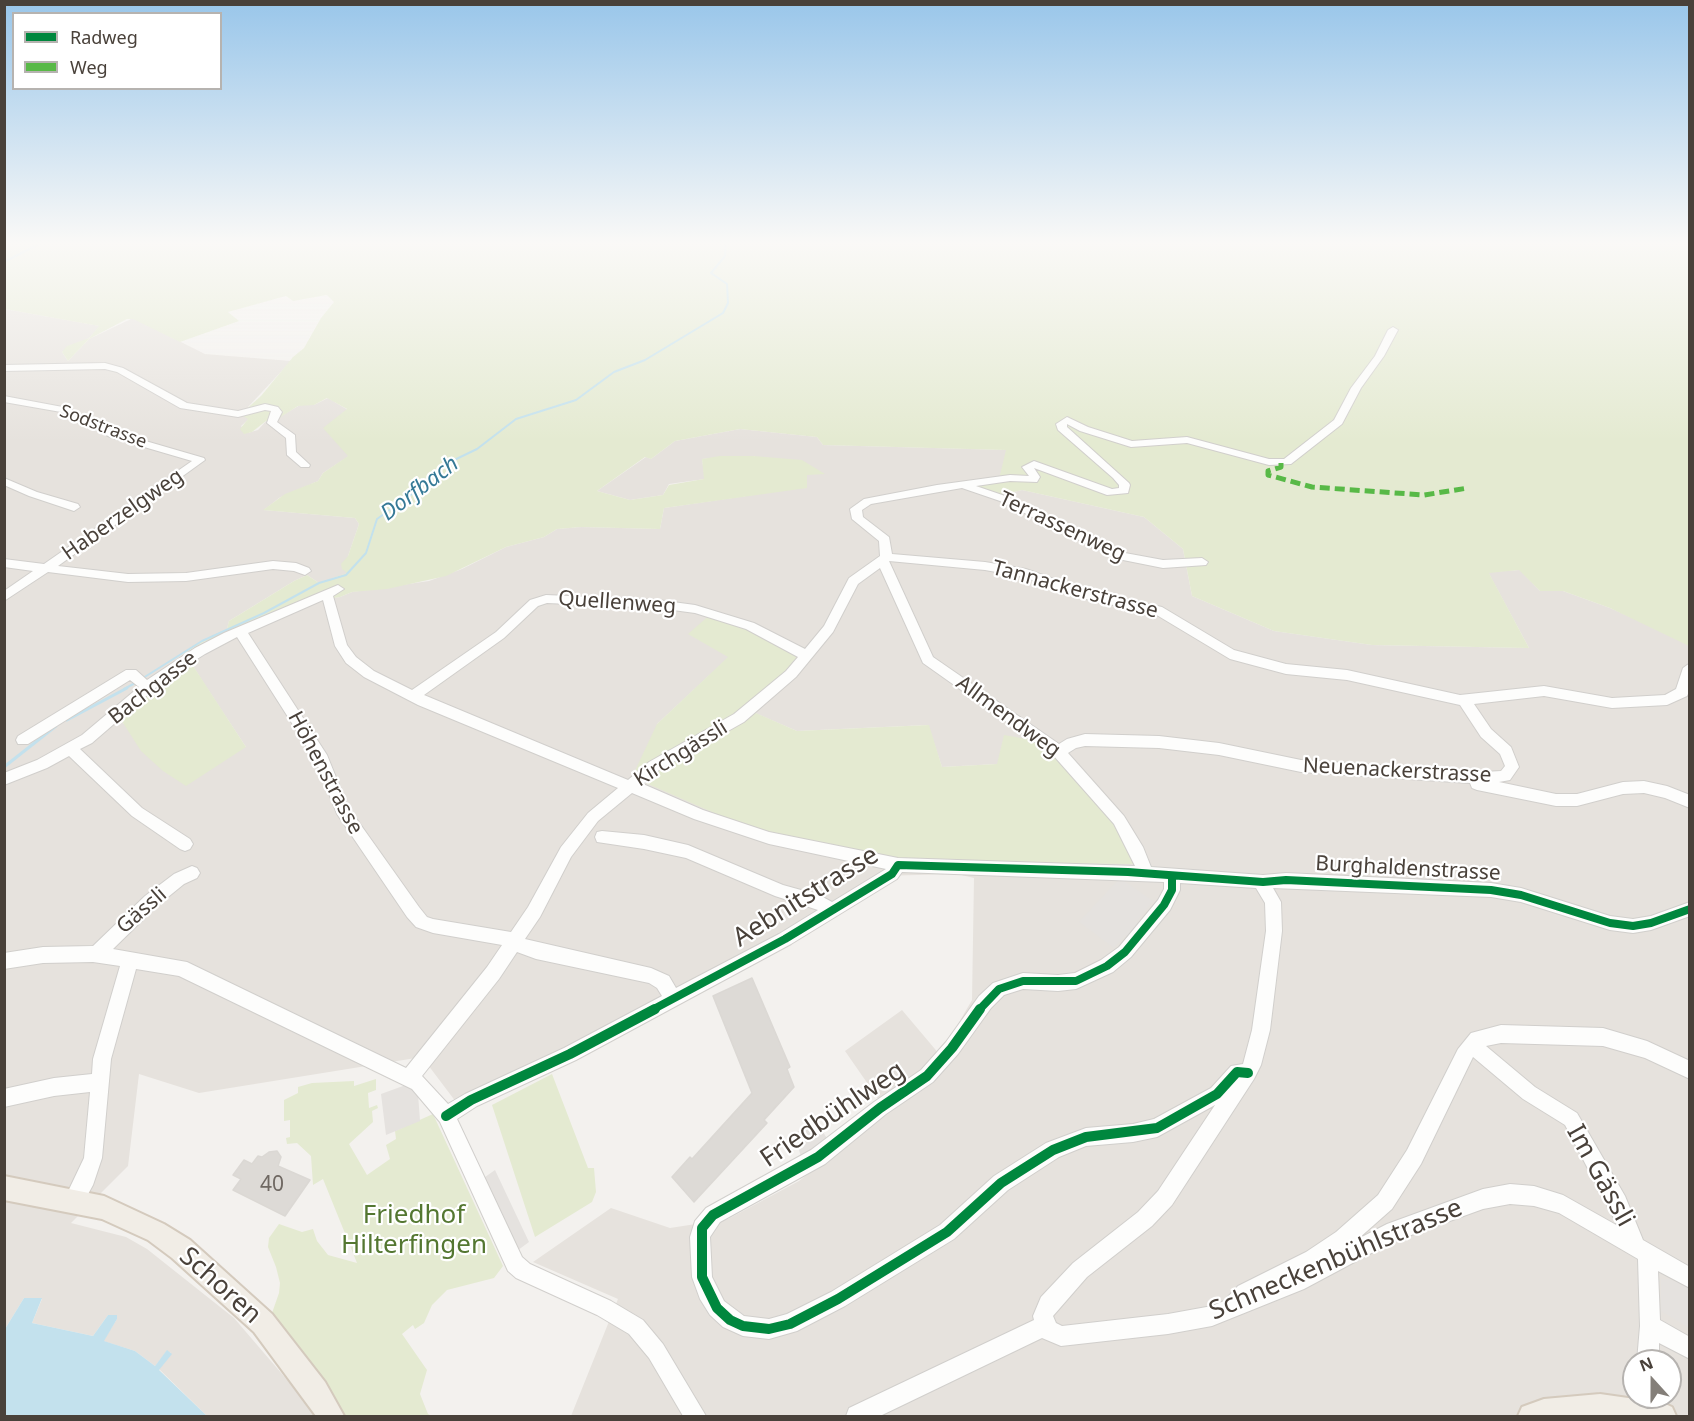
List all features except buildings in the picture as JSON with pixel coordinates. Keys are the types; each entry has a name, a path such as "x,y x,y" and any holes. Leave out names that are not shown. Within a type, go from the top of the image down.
{"main road":[{"name":"Schoren","path":"4,1188 74,1200 123,1216 156,1232 195,1261 241,1301 280,1343 316,1391 331,1416"},
{"path":"1531,1416 1574,1408 1622,1407"}],"street":[{"path":"959,485 1014,478 1033,480 1035,477 1027,467 1034,464 1111,493 1124,491 1125,485 1117,476 1062,428 1061,424 1067,420 1084,429 1131,444 1181,439 1216,446 1269,462 1287,462 1338,422 1356,388 1379,356 1393,330"},
{"path":"4,368 105,366 120,370 184,406 238,414 266,407 274,409 277,412 272,423 291,437 291,453 305,465"},
{"name":"Sodstrasse","path":"4,399 59,409 114,435 200,460"},
{"name":"Haberzelgweg","path":"4,597 200,460"},
{"path":"4,481 38,496 74,507"},
{"name":"Allmendweg","path":"959,485 868,501 860,505 856,512 857,517 885,540 884,559 928,660 1059,752 1119,820 1138,852 1146,874"},
{"name":"Terrassenweg","path":"959,485 1004,499 1122,556 1163,564 1202,562"},
{"name":"Kirchgässli","path":"409,1078 470,1004 514,941 577,837 593,817 629,785 664,759 739,718 791,674 829,628 853,581 884,559"},
{"name":"Tannackerstrasse","path":"884,559 996,567 1026,573 1086,595 1158,610 1230,654 1286,669 1347,675 1464,700"},
{"path":"4,563 128,578 186,577 273,565 296,567 304,571"},
{"name":"Bachgasse","path":"4,779 71,749 101,729 139,680 183,661 240,631 333,594"},
{"name":"Aebnitstrasse","path":"333,594 341,646 351,660 369,674 413,696 699,815 768,837 898,865 1146,874 1261,882"},
{"name":"Quellenweg","path":"413,696 500,635 534,603 546,599 658,604 695,609 750,626 807,656"},
{"name":"Höhenstrasse","path":"240,631 322,759 342,810 422,922 514,941 536,951 651,976 663,982 673,998"},
{"path":"1464,700 1544,691 1612,703 1638,703 1676,698 1682,693 1687,676"},
{"path":"23,740 139,680"},
{"name":"Neuenackerstrasse","path":"1059,752 1072,743 1085,740 1159,742 1219,749 1301,766 1465,778 1500,777 1508,774 1512,767 1506,751 1486,733 1464,700"},
{"path":"71,749 137,812 185,844"},
{"path":"1465,778 1478,784 1549,799 1577,800 1636,786 1667,792 1689,802"},
{"path":"602,837 644,842 688,852 781,891 819,902 832,910"},
{"name":"Aebnitstrasse","path":"446,1116 471,1100 562,1057 785,939 892,874 898,865"},
{"name":"Gässli","path":"96,955 151,901 192,873"},
{"name":"Friedbühlweg","path":"1172,877 1172,890 1164,905 1125,952 1107,966 1076,981 1058,983 1023,981 999,989 985,1002 952,1048 927,1076 880,1108 818,1157 710,1218 702,1228 700,1238 702,1277 707,1292 717,1308 730,1320 758,1329 778,1328 838,1299 946,1232 1001,1183 1053,1150 1086,1137 1133,1133 1157,1128 1217,1094 1237,1072 1248,1073"},
{"name":"Burghaldenstrasse","path":"1261,882 1286,880 1502,891 1610,923 1633,926 1651,923 1689,909"},
{"path":"856,1416 1046,1325 1044,1311 1057,1293 1093,1259 1145,1218 1165,1198 1248,1073 1257,1051 1274,931 1273,903 1261,882"},
{"path":"4,961 60,954 96,955 171,965 200,976 409,1078 425,1089 446,1116 515,1264 523,1271 604,1308 636,1327 656,1351 695,1416"},
{"path":"74,1200 86,1179 95,1149 98,1082 122,980 130,959"},
{"path":"1230,1309 1245,1293 1312,1259 1342,1239 1384,1202 1414,1156 1471,1044 1477,1039 1489,1035 1593,1036 1647,1050 1689,1070"},
{"name":"Im Gässli","path":"1471,1044 1529,1093 1568,1116 1612,1193 1641,1251"},
{"path":"4,1098 54,1087 98,1082"},
{"name":"Schneckenbühlstrasse","path":"1046,1325 1053,1334 1061,1336 1167,1324 1212,1316 1297,1282 1387,1234 1495,1196 1523,1194 1549,1199 1689,1278"},
{"path":"1641,1251 1650,1326 1649,1349"},
{"path":"1650,1326 1689,1349"}],"shaded area":[{"path":"5,309 100,326 89,338 62,352 68,361 89,339 133,318 205,354 291,361 248,407 249,419 241,426 247,433 258,430 266,421 276,419 300,405 314,405 328,398 348,410 349,456 323,473 318,481 279,498 264,510 355,518 359,524 348,556 348,573 319,583 307,575 294,581 229,621 227,629 170,661 204,642 307,603 340,597 352,592 429,581 462,569 506,547 544,537 557,529 581,527 660,529 664,508 807,487 807,475 753,456 702,459 705,479 669,484 663,495 630,500 597,491 646,457 651,459 675,441 740,429 817,437 823,445 1007,450 997,496 1022,490 1144,517 1183,549 1192,596 1274,631 1372,645 1529,648 1488,572 1520,570 1540,591 1563,591 1610,608 1682,640 1689,646 1689,1416 571,1416 618,1299 533,1262 611,1208 670,1228 728,1219 799,1181 888,1113 845,1051 902,1010 940,1055 972,1000 974,878 957,874 878,876 744,957 456,1102 422,1057 199,1093 139,1074 128,1166 71,1223 126,1237 147,1249 234,1318 318,1416 207,1416 159,1369 171,1353 167,1351 155,1366 135,1351 103,1341 117,1319 108,1315 93,1336 32,1323 42,1299 24,1298 5,1329","holes":["729,657 748,710 797,731 928,725 942,767 997,764 769,837 657,724","188,658 246,747 124,724 118,715"]},
{"path":"1120,878 1153,901 1136,923 1144,929 1135,941 1126,935 1114,948 1079,922"},
{"path":"410,1079 418,1094 420,1121 386,1135 381,1094 403,1086"},
{"path":"816,1120 832,1147 804,1166 794,1134"},
{"path":"495,1170 529,1242 510,1256 478,1182"},
{"path":"1675,1270 1689,1278 1689,1328 1661,1311 1661,1279 1673,1279"}],"green space":[{"path":"7,309 238,309 228,312 239,321 180,342 133,319 127,319 89,339 68,361 62,352 67,346 89,338 99,326"},
{"path":"328,309 1689,309 1689,646 1610,608 1563,591 1540,591 1519,570 1489,573 1529,648 1372,645 1274,631 1192,596 1183,549 1144,517 1022,490 997,496 959,485 999,479 1006,450 823,445 817,437 740,429 675,441 651,459 645,457 597,491 630,500 663,495 669,485 704,479 702,459 720,456 802,460 825,474 807,475 807,488 664,508 660,529 581,527 557,529 544,537 506,547 446,576 387,589 352,592 340,597 307,603 204,642 167,663 202,641 227,629 229,621 294,581 307,575 319,583 347,573 342,569 341,564 348,556 359,524 355,518 263,510 285,494 318,481 323,473 348,456 323,428 347,409 327,398 314,405 298,406 276,420 266,421 252,432 244,434 240,429 248,419 243,416 243,412 261,396 293,357 304,348"},
{"path":"712,613 807,656 749,710 797,731 929,725 942,767 997,764 1004,735 1032,740 1053,755 1104,809 1137,864 910,862 769,837 632,777 657,724 728,657 688,634"},
{"path":"188,658 246,747 186,786 163,771 141,751 118,715"},
{"path":"552,1074 588,1168 594,1168 596,1192 592,1202 535,1237 492,1105"},
{"name":"Friedhof Hilterfingen","path":"376,1079 376,1090 368,1093 369,1108 377,1105 378,1108 372,1111 373,1122 349,1144 367,1175 390,1159 386,1145 396,1139 395,1131 433,1114 503,1266 494,1278 447,1290 432,1305 424,1323 415,1329 413,1325 402,1334 427,1370 420,1394 428,1414 432,1416 331,1416 316,1391 263,1323 272,1313 279,1293 280,1283 268,1247 269,1238 279,1224 302,1232 313,1229 317,1241 328,1255 357,1263 323,1179 313,1185 311,1156 297,1143 287,1144 286,1138 290,1137 290,1120 284,1121 284,1100 298,1093 298,1087 312,1083 354,1081 354,1086"}],"water":[{"path":"24,1298 42,1298 32,1323 93,1336 108,1315 117,1315 104,1341 135,1351 155,1366 167,1350 172,1354 159,1370 207,1416 5,1416 5,1329"}],"waterway":[{"name":"Dorfbach","path":"143,678 202,641 264,613 319,583 346,575 366,553 377,519 419,489 448,463 477,449 516,419 576,400 614,372 645,360 723,313 725,309"},
{"path":"1690,481 1690,486"},
{"name":"Dorfbach","path":"124,689 137,682"},
{"name":"Dorfbach","path":"67,720 127,688"},
{"name":"Dorfbach","path":"4,767 56,726"}],"marked path":[{"path":"1281,463 1281,467 1268,471 1268,475 1312,487 1424,495 1468,488"}],"cycle path":[{"path":"446,1116 471,1100 570,1054 785,939 892,874 898,865 1128,872 1263,882 1286,880 1491,890 1521,895 1610,923 1633,926 1651,923 1690,909"},
{"path":"1172,877 1172,890 1164,905 1125,952 1107,966 1076,981 1058,983 1023,981 999,989 985,1002 952,1048 927,1076 880,1108 818,1157 713,1215 702,1228 700,1237 702,1277 707,1292 717,1308 730,1320 743,1326 769,1329 790,1324 838,1299 947,1232 1001,1183 1053,1150 1086,1137 1133,1133 1157,1128 1217,1094 1237,1072 1248,1073"}]}
